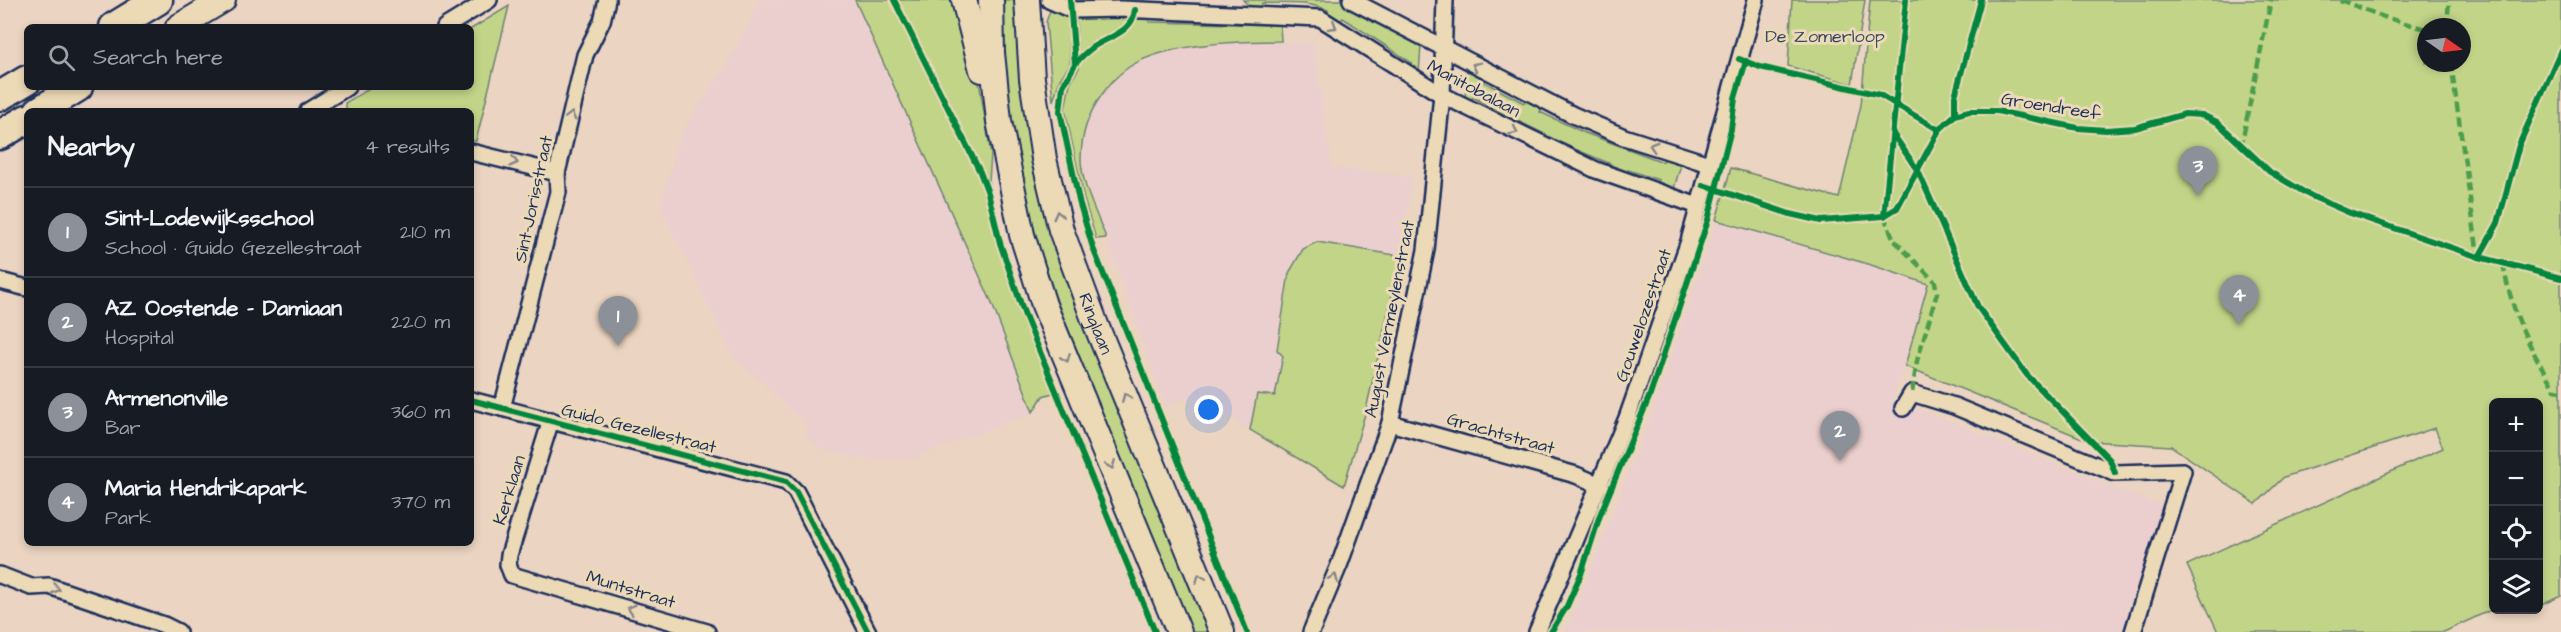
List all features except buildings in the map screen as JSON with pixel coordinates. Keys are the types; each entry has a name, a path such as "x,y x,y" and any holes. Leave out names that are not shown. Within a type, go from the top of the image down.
{"highway":[{"path":"119,24 158,0"},
{"path":"0,96 24,82"},
{"path":"44,108 73,90"},
{"path":"0,135 24,121"}],"main road":[{"path":"183,24 223,0"},
{"path":"964,0 990,104 999,121"},
{"path":"991,0 992,53 999,121 1022,235 1044,305 1179,632"},
{"name":"Ringlaan","path":"1027,0 1032,79 1044,159 1061,230 1096,325 1222,632"}],"street":[{"path":"450,24 489,0"},
{"name":"Sint-Jorisstraat","path":"502,408 558,192 557,173 585,56 602,21 607,0"},
{"name":"Manitobalaan","path":"1049,0 1072,10 1122,5 1235,7 1320,18 1442,95 1596,171 1698,206"},
{"name":"Manitobalaan","path":"1351,0 1443,50 1604,129 1709,164"},
{"name":"August Vermeylenstraat","path":"1311,632 1340,563 1390,423 1426,250 1442,95 1445,0"},
{"name":"Gouwelozestraat","path":"1537,632 1631,407 1689,241 1756,0"},
{"path":"315,108 342,90"},
{"path":"474,153 557,173"},
{"path":"0,281 24,287"},
{"path":"1903,408 1912,393 1954,406 2115,472 2183,471 2133,632"},
{"name":"Guido Gezellestraat","path":"474,401 786,482 796,492 868,632"},
{"name":"Kerklaan","path":"543,583 512,575 508,565 509,555 551,420"},
{"name":"Grachtstraat","path":"1390,423 1576,475 1600,485"},
{"path":"0,575 31,586 49,586 164,625 178,632"},
{"name":"Muntstraat","path":"543,583 707,632"}],"shaded area":[{"path":"757,0 855,0 991,301 1033,412 913,458 858,458 822,449 806,438 808,427 749,370 735,360 660,207 680,134 725,68 750,22"},
{"path":"1232,41 1313,44 1332,168 1412,177 1401,256 1317,242 1283,356 1275,397 1257,394 1250,430 1207,403 1187,398 1165,406 1081,161 1083,134 1092,107 1108,86 1130,66 1157,54"},
{"path":"1716,220 1868,264 1928,284 1905,366 1892,399 2161,506 2123,632 1566,632 1651,416"}],"green space":[{"path":"855,0 958,0 974,51 991,155 988,193 1000,243 1024,313 1056,392 1043,396 1033,412 991,301"},
{"path":"1001,0 1018,0 1031,152 1048,220 1210,632 1191,632 1048,279 1026,199 1010,119 1003,54"},
{"path":"1243,0 1340,0 1421,45 1419,74 1410,67 1412,63 1343,18 1339,22 1327,14 1328,10 1312,5 1287,3 1262,3 1261,9 1249,6"},
{"name":"De Zomerloop","path":"1792,0 1865,0 1852,84 1788,66"},
{"path":"1870,0 2561,0 2561,596 2543,604 2543,398 2489,398 2489,611 2444,632 2218,632 2187,565 2443,448 2435,428 2284,477 2256,504 2171,446 2089,441 1905,366 1928,284 1868,264 1716,220 1731,168 1839,198 1861,105"},
{"path":"509,6 476,141 474,141 474,108 346,108 345,103 367,90 474,90 474,27"},
{"path":"1051,8 1068,14 1070,64 1060,79 1053,101 1046,22"},
{"path":"1148,17 1149,22 1280,25 1281,41 1182,48 1144,59 1129,67 1114,80 1092,110 1081,151 1084,180 1106,238 1096,239 1084,199 1065,109 1070,83 1079,68 1076,18"},
{"path":"1467,66 1482,74 1480,80 1524,103 1527,98 1542,106 1540,112 1585,133 1663,162 1665,156 1682,161 1673,192 1658,186 1659,180 1628,170 1626,176 1609,170 1611,164 1565,145 1562,150 1544,141 1547,135 1520,122 1517,127 1502,119 1504,114 1473,97 1469,102 1465,100"},
{"path":"1317,242 1401,256 1365,414 1344,486 1250,430 1257,394 1275,396 1283,356 1277,350 1289,273 1303,249"}],"marked path":[{"path":"2241,147 2271,0"},
{"path":"2340,0 2417,26"},
{"path":"2448,18 2449,0"},
{"path":"2452,72 2478,256"},
{"path":"1884,216 1894,240 1935,282 1937,293 1917,361 1912,393"},
{"path":"2503,264 2512,300 2523,330 2555,390 2561,391"}],"cycle path":[{"path":"894,0 980,172 988,193 1000,243 1024,313 1155,632"},
{"path":"1070,0 1075,64 1063,86 1060,111 1079,201 1093,248 1247,632"},
{"path":"1884,216 1906,0"},
{"path":"1955,115 1955,96 1981,0"},
{"path":"1075,64 1093,47 1125,29 1133,18 1135,10"},
{"path":"2479,257 2498,223 2519,145 2561,50"},
{"path":"1739,59 1760,67 1880,95 1939,130"},
{"path":"1551,632 1567,606 1581,574 1600,515 1650,395 1708,220 1731,129 1735,98 1746,61"},
{"name":"Groendreef","path":"1703,185 1790,214 1821,221 1884,216 1897,208 1939,130 1955,115 1969,111 1997,111 2078,128 2106,130 2135,128 2185,114 2202,115 2217,122 2270,172 2309,195 2350,213 2479,257 2561,278"},
{"path":"1893,134 1918,171 1978,307 2027,375 2110,460 2115,473"},
{"path":"474,401 786,482 796,492 868,632"}],"place":[{"name":"Armenonville","path":"2198,196"},
{"name":"Maria Hendrikapark","path":"2239,325"},
{"name":"Sint-Lodewijksschool","path":"618,346"},
{"name":"AZ Oostende - Damiaan","path":"1840,461"}]}
